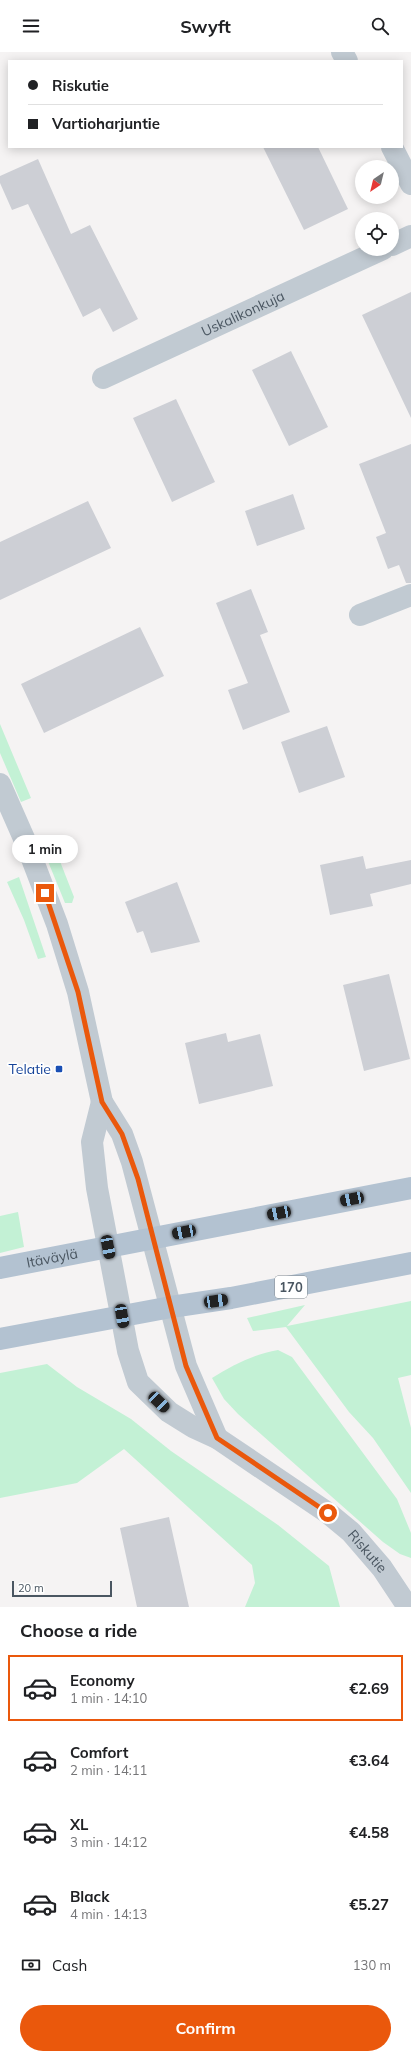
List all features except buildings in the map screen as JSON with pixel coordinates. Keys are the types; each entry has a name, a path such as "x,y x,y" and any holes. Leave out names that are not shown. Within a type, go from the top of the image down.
{"main road":[{"name":"Itäväylä","path":"0,1268 411,1188"},
{"name":"170","path":"0,1339 171,1307 231,1298 411,1263"}],"street":[{"path":"393,148 411,184"},
{"path":"399,242 411,236"},
{"name":"Uskalikonkuja","path":"103,378 368,256"},
{"path":"360,615 411,596"},
{"path":"0,784 4,807 26,843 59,932 78,992 102,1102 122,1134 138,1179 186,1366 217,1438"},
{"name":"Riskutie","path":"102,1102 92,1142 108,1247 128,1351 138,1382 169,1412 193,1428 217,1438 328,1513 351,1532 382,1568 408,1606"}],"green space":[{"path":"0,724 31,798 21,802 0,753"},
{"path":"54,846 74,897 72,903 65,903 45,854 47,848"},
{"path":"19,877 46,957 38,959 24,920 7,882"},
{"path":"18,1212 24,1247 0,1253 0,1216"},
{"path":"411,1301 411,1375 398,1378 411,1428 411,1493 373,1438 349,1412 286,1327 253,1331 247,1318 305,1305 287,1326"},
{"path":"278,1350 292,1357 397,1499 411,1533 411,1558 400,1554 383,1542 238,1414 224,1399 212,1378 244,1361 261,1354"},
{"path":"47,1364 77,1387 131,1419 171,1451 278,1525 329,1566 340,1607 245,1607 255,1583 252,1565 124,1449 77,1483 0,1498 0,1373"}],"place":[{"name":"Telatie","path":"59,1069"}],"route":[{"path":"45,893 57,924 78,992 102,1102 122,1134 135,1170 186,1366 217,1438 328,1513"}]}
